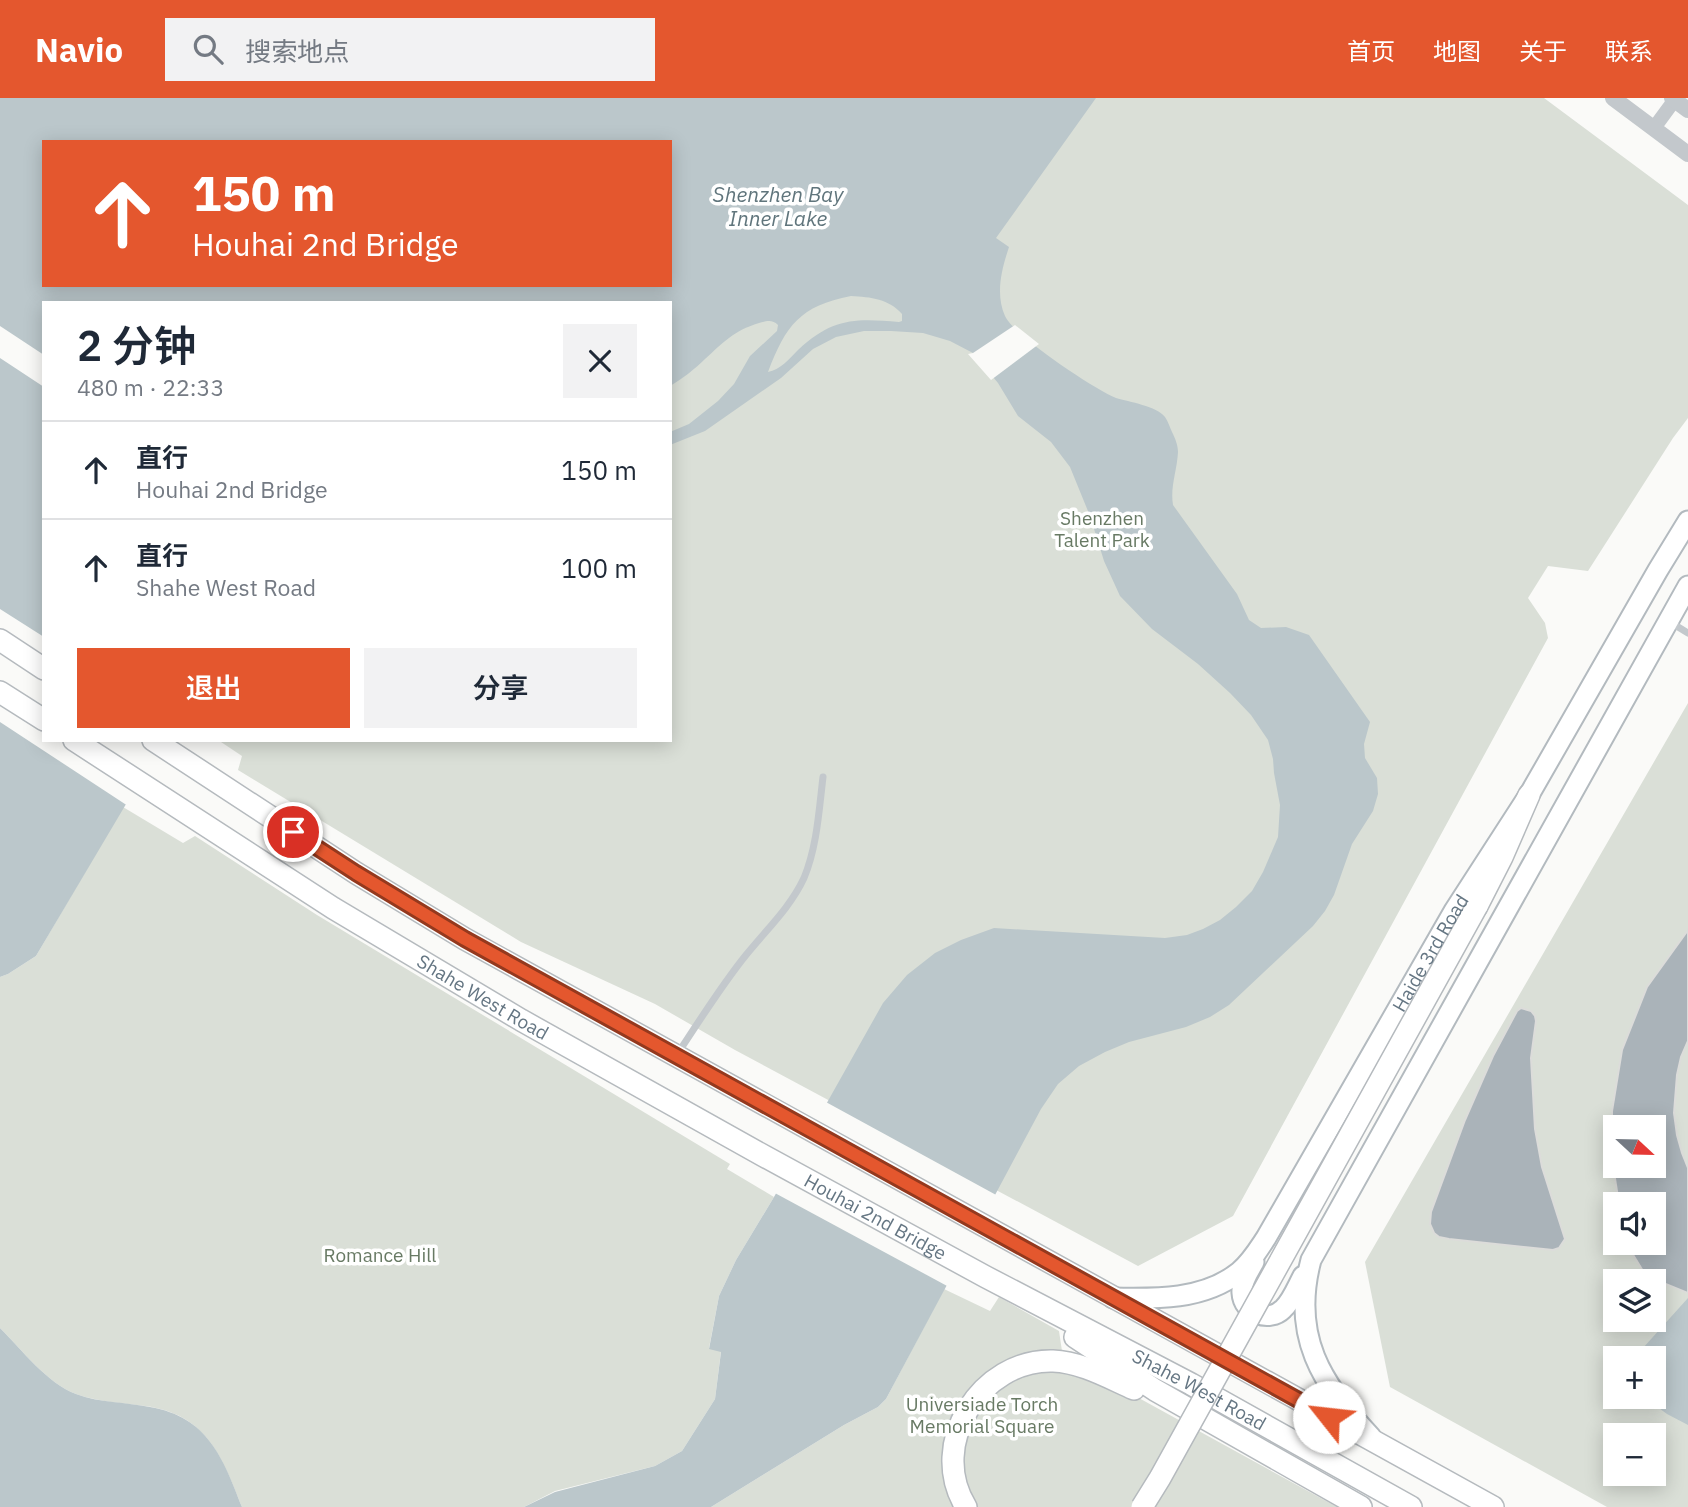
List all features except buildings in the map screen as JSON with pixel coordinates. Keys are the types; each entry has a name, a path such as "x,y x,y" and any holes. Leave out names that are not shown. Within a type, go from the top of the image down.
{"main road":[{"name":"Haide 3rd Road","path":"1113,1298 1165,1298 1194,1293 1225,1280 1252,1258 1454,911 1529,795 1688,521"},
{"path":"1266,1238 1245,1278 1242,1293 1249,1308 1259,1315 1272,1315 1284,1309 1688,586"},
{"path":"0,640 42,667"},
{"path":"0,692 42,719"},
{"name":"Shahe West Road","path":"77,742 333,908 499,1007 764,1156"},
{"path":"156,742 356,873 465,939 675,1056"},
{"path":"1142,1507 1477,906 1529,795"},
{"path":"1502,857 1528,871"},
{"name":"Shahe West Road","path":"675,1056 1493,1507"},
{"name":"Houhai 2nd Bridge","path":"764,1156 986,1277"},
{"path":"1311,1259 1304,1294 1311,1349 1338,1398 1377,1443"},
{"path":"986,1277 1145,1384 1361,1507"},
{"name":"Shahe West Road","path":"986,1277 1191,1384 1411,1507"},
{"path":"966,1507 954,1470 957,1433 964,1416 984,1388 1010,1370 1037,1362 1065,1362 1191,1412"}],"street":[{"path":"1613,98 1688,154"},
{"path":"1654,128 1678,102"}],"lane":[{"path":"1667,621 1688,632"},
{"path":"675,1056 735,969 795,895 812,852 823,777"}],"green space":[{"name":"Shenzhen Talent Park","path":"0,98 1544,98 1688,205 1688,418 1588,571 1548,566 1528,598 1545,623 1548,638 1233,1216 1138,1266 735,1050 655,1004 521,942 238,770 242,756 221,742 672,742 672,301 44,301"},
{"path":"1688,703 1688,1507 1607,1507 1390,1387 1365,1262"},
{"name":"Romance Hill","path":"123,807 183,843 195,836 317,915 730,1164 727,1169 774,1197 736,1260 719,1296 709,1348 721,1351 715,1399 682,1451 655,1466 555,1491 524,1507 242,1507 219,1455 197,1428 166,1411 93,1399 65,1389 35,1365 0,1328 0,977 36,956"},
{"name":"Universiade Torch Memorial Square","path":"944,1289 990,1311 999,1297 1059,1331 1062,1351 1059,1352 1337,1507 711,1507 878,1407 886,1399"}],"water":[{"name":"Shenzhen Bay Inner Lake","path":"0,98 1096,98 996,238 1009,247 1000,290 1005,316 1011,325 1038,348 1091,384 1116,398 1156,410 1165,417 1178,449 1172,492 1173,505 1237,594 1249,620 1261,628 1286,627 1309,635 1370,722 1364,744 1365,758 1377,778 1378,794 1373,811 1352,844 1334,895 1325,911 1313,926 1229,1005 1186,1027 1129,1042 1105,1052 1079,1066 1058,1084 1041,1109 886,1399 878,1407 711,1507 524,1507 555,1492 655,1466 682,1451 715,1399 721,1352 709,1349 719,1296 736,1260 883,1003 907,975 935,953 994,928 1165,938 1187,935 1220,920 1252,891 1278,837 1280,805 1268,740 1251,715 1230,693 1198,664 1152,629 1120,596 1104,561 1090,516 1070,467 1051,442 1018,416 998,383 973,353 950,341 923,333 891,331 864,331 836,337 813,349 781,378 705,431 672,444 672,431 689,424 718,401 734,384 750,356 777,331 778,325 771,321 764,322 735,333 672,385 672,301 42,301 42,742 163,742 36,956 0,977","holes":["851,296 872,298 897,309 902,314 902,321 869,320 833,326 810,339 780,367 768,372 781,342 797,320 807,312 819,305"]},
{"path":"1688,1298 1688,1425 1660,1409 1666,1409 1666,1346 1645,1346 1657,1332 1666,1332 1666,1322"},
{"path":"0,1328 35,1365 65,1389 94,1399 170,1412 200,1430 220,1456 242,1507 0,1507"}],"pier":[{"path":"1015,325 1039,344 991,380 968,354"},
{"path":"0,326 42,354 42,386 0,358"},
{"path":"0,609 42,636 42,742 166,742 128,806 0,722"},
{"path":"824,1101 998,1196 949,1287 773,1192"}],"route":[{"path":"293,832 465,939 1329,1417"}]}
